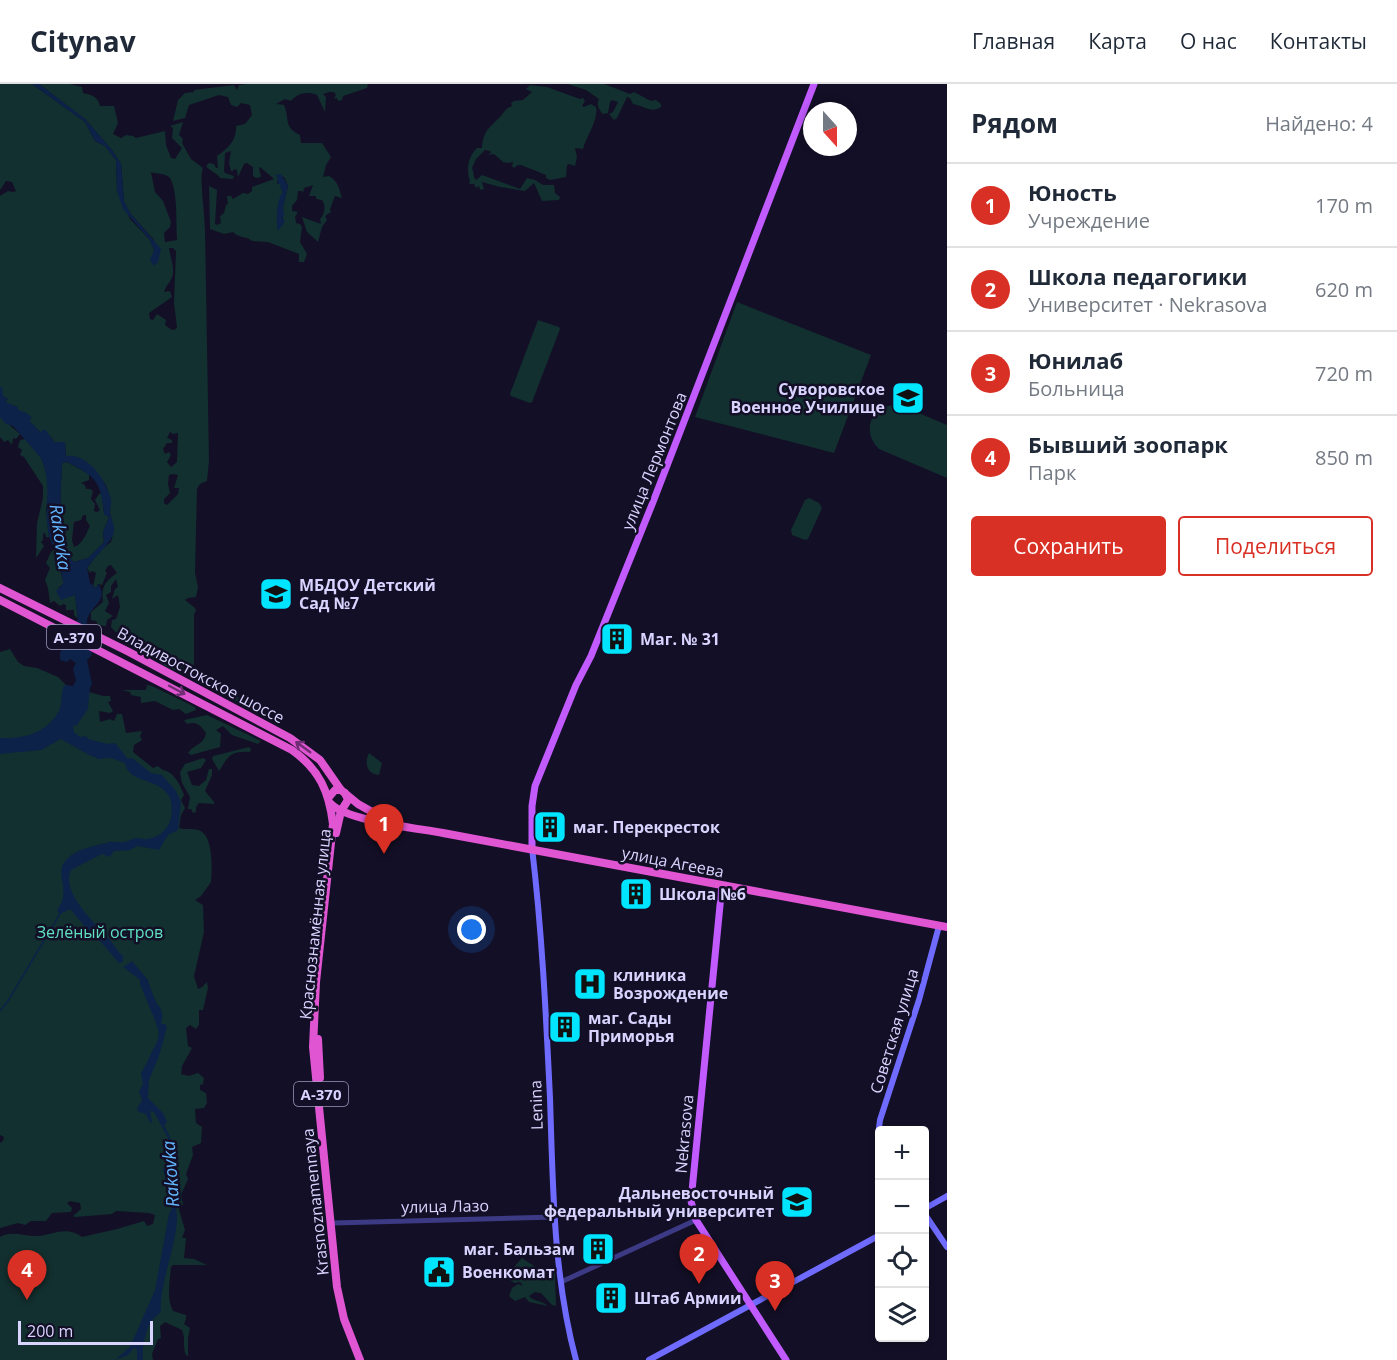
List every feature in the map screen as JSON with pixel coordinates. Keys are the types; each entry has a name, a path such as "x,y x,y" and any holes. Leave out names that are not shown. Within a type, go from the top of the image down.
{"highway":[{"name":"Владивостокское шоссе","path":"0,588 129,652 290,738 320,760 344,791"},
{"name":"Владивостокское шоссе","path":"0,600 292,750 311,767 330,800"},
{"path":"156,679 156,674 161,669"},
{"path":"330,800 333,791 344,791"},
{"name":"улица Агеева","path":"344,791 374,814 395,824"},
{"name":"А-370","path":"330,800 341,811 348,800 344,791"},
{"name":"Краснознамённая улица","path":"316,1054 317,974 333,824 330,800"},
{"name":"улица Агеева","path":"341,811 349,815 395,824 943,926"},
{"name":"Краснознамённая улица","path":"316,1054 318,1001 336,832 341,811"},
{"name":"Krasnoznamennaya","path":"316,1054 344,1319 360,1360"},
{"name":"А-370","path":"327,1172 340,1286 364,1360"}],"main road":[{"name":"улица Лермонтова","path":"532,848 532,806 535,786 576,685 591,656 653,502 814,84"},
{"name":"Lenina","path":"532,848 544,988 555,1217 564,1313 576,1360"},
{"name":"Nekrasova","path":"722,885 691,1201 696,1220 786,1360"},
{"name":"Советская улица","path":"879,1126 943,926"},
{"path":"929,1208 947,1196"},
{"path":"929,1219 947,1247"},
{"path":"648,1360 875,1236"}],"street":[{"name":"улица Лазо","path":"334,1223 555,1217"},
{"path":"561,1282 696,1220"}],"green space":[{"path":"0,84 32,84 85,122 95,141 105,146 116,160 117,191 130,219 150,240 154,250 154,240 130,213 124,201 121,164 112,150 85,119 39,84 70,84 82,87 83,93 96,98 100,106 114,106 118,123 113,134 121,138 126,135 136,138 165,131 166,145 171,158 175,159 182,148 172,138 173,128 170,126 183,122 179,135 183,139 182,143 191,159 203,168 205,229 209,461 207,481 200,484 197,489 195,573 198,587 196,597 185,600 196,611 194,614 194,670 205,680 261,709 259,713 188,676 184,669 168,668 133,646 131,635 122,635 115,631 111,627 112,620 116,619 120,607 118,595 112,599 118,587 116,579 111,586 111,592 106,595 109,603 105,611 113,616 107,620 106,626 98,625 96,621 91,620 91,612 103,602 104,586 117,573 111,565 108,566 102,585 98,584 96,588 93,586 96,573 92,571 90,573 87,568 101,550 111,542 114,530 110,512 111,500 106,485 100,477 66,456 65,442 54,442 51,437 40,432 13,405 5,402 8,399 2,396 0,387 0,196 8,191 16,191 12,182 6,181 0,190","holes":["151,172 169,177 174,189 177,240 165,242 164,233 170,227 171,222 163,201 155,192","169,248 176,251 174,303 177,327 172,330 165,325 166,320 157,314 153,320 150,319 149,313 172,297 170,291 164,292 173,274","170,432 178,433 177,462 171,467 167,462 171,455 169,452 165,454 163,449 167,443 172,443 172,440 167,438","169,475 178,475 174,488 179,488 178,494 167,505 164,499 170,493"]},
{"path":"368,84 367,88 343,96 342,100 338,101 337,98 334,99 336,95 334,92 323,94 326,97 325,112 317,95 310,93 300,95 291,101 285,99 276,104 284,105 289,126 300,135 301,143 322,143 331,157 323,177 329,176 334,180 342,198 335,196 331,212 325,216 327,220 322,227 318,242 307,232 302,217 321,224 323,202 316,199 316,196 309,196 313,185 304,188 303,193 298,191 292,211 298,212 295,217 296,223 302,227 300,242 307,254 304,262 299,262 299,254 268,242 252,241 233,232 224,234 210,229 209,186 217,190 215,224 217,225 221,223 220,216 228,204 227,196 233,199 243,193 248,194 252,191 252,187 274,179 260,167 261,177 256,178 253,176 253,167 247,163 244,164 238,177 237,170 231,171 229,163 231,151 225,153 224,171 234,176 233,179 220,178 206,166 209,163 218,168 217,156 233,140 236,126 245,124 252,115 250,105 241,103 237,107 231,105 228,97 219,95 189,105 185,118 173,121 178,100 185,93 234,85 237,90 239,85","holes":["276,175 284,177 288,186 283,207 283,224 278,229 278,205 283,193 281,182 277,184"]},
{"path":"568,84 604,84 630,94 634,92 651,101 656,100 661,107 654,110 633,104 627,97 614,120 609,114 613,112 618,102 612,100 608,113 603,114 598,107 599,99 586,90"},
{"path":"530,85 547,87 580,99 583,98 585,101 582,106 591,104 596,107 594,122 583,149 575,148 577,157 575,166 567,165 566,177 550,180 546,178 546,175 521,165 514,168 513,162 503,162 494,154 487,155 491,153 485,150 476,159 472,168 474,176 476,180 482,175 520,189 527,178 543,185 554,185 555,193 560,197 559,200 542,201 534,183 525,191 482,182 484,189 480,190 479,186 476,188 474,184 469,184 468,168 472,155 477,148 482,148 487,131 512,106 511,103 523,100 532,92 526,89"},
{"path":"737,302 871,355 834,453 695,417"},
{"path":"538,320 560,329 530,403 510,394"},
{"path":"893,405 902,406 947,425 947,478 879,449 871,436 871,422 878,411"},
{"path":"0,417 20,434 16,439 13,438 12,445 8,440 4,442 0,437"},
{"path":"25,439 41,458 47,473 49,490 46,509 49,537 43,534 41,542 44,546 36,558 37,523 43,498 43,486 24,457 20,455 22,450 18,447 20,440"},
{"path":"67,462 89,474 89,480 81,483 86,489 93,491 91,499 95,504 94,511 100,510 95,500 102,493 104,514 109,517 103,532 104,542 88,558 74,562 68,555 62,531 62,463","holes":["86,515 90,526 82,542 74,547 72,540 74,522"]},
{"path":"809,498 819,503 822,508 808,539 805,540 792,535 791,530 805,500"},
{"path":"55,549 63,581 58,588 66,597 75,595 78,619 74,615 74,610 66,610 66,605 60,606 54,601 50,603 45,580 50,568 46,563"},
{"name":"Зелёный остров","path":"10,649 18,662 24,666 37,668 58,677 66,685 110,696 111,701 108,702 113,711 110,713 99,711 100,722 110,719 114,721 117,714 122,714 126,733 142,731 140,736 142,740 134,745 133,752 153,768 158,766 175,777 184,795 181,800 185,808 181,815 179,828 196,829 203,833 209,845 212,861 211,882 201,896 195,900 203,905 204,932 194,976 198,989 207,982 208,988 203,1010 199,1010 199,1025 196,1029 190,1025 186,1028 188,1046 192,1048 182,1066 181,1074 189,1076 198,1073 204,1078 200,1090 206,1093 207,1103 204,1108 195,1109 196,1123 202,1127 201,1143 192,1147 193,1155 186,1174 188,1179 181,1195 183,1204 179,1210 185,1230 182,1238 186,1238 184,1258 194,1259 207,1265 173,1265 169,1289 173,1311 186,1315 184,1324 190,1328 188,1356 185,1352 182,1330 165,1322 160,1326 161,1338 158,1339 152,1354 153,1360 0,1360 0,1237 14,1234 39,1236 66,1231 82,1237 144,1221 147,1226 153,1224 155,1215 116,1211 112,1214 75,1217 73,1216 81,1209 80,1203 70,1201 67,1203 72,1208 71,1212 52,1213 46,1221 31,1221 25,1225 18,1223 0,1228 0,1143 4,1137 0,1135 0,652"},
{"path":"147,685 195,707 196,710 186,714 179,709 173,710 155,701 141,703 141,697 122,690 146,690"},
{"path":"207,715 261,741 258,744 232,735 223,726 216,730 221,734 220,747 191,755 188,753 203,740 206,733 198,724 187,724 184,720"},
{"path":"249,747 250,752 231,755 219,771 212,759 213,756"},
{"path":"369,753 382,763 379,775 369,770 367,761"},
{"path":"203,758 206,760 201,768 187,772 192,785 199,786 206,780 209,769 212,769 212,775 205,791 214,804 199,803 196,812 193,813 191,809 188,809 190,797 182,783 180,772 185,764"},
{"path":"522,1258 540,1269 554,1272 556,1306 552,1305 541,1293 535,1292 529,1296 548,1306 529,1302 525,1297 515,1301 509,1296 512,1288 518,1284 523,1286 520,1282 515,1283 509,1280 508,1274"}],"water":[{"path":"32,84 39,84 85,119 112,150 121,164 124,201 130,213 161,249 158,262 154,266 150,260 154,250 150,240 123,209 117,191 116,160 105,146 95,141 85,122"},
{"path":"281,174 288,186 282,218 285,221 278,231 278,206 283,192 280,187 281,183 278,185 278,178 275,175"},
{"path":"0,387 2,387 3,396 8,399 5,402 27,413 32,418 29,420 40,432 45,429 54,442 65,442 66,456 82,459 95,469 111,499 113,535 87,568 90,583 96,588 98,584 102,595 87,621 92,655 87,660 92,684 88,709 77,725 73,726 74,732 80,737 86,736 88,739 108,744 115,743 128,759 132,758 151,773 162,775 176,791 181,802 178,830 168,835 159,850 137,846 130,850 114,851 110,857 102,854 71,870 69,879 75,899 123,956 123,962 119,963 100,941 90,936 88,930 70,909 60,914 57,910 63,895 61,870 71,855 87,848 136,838 150,839 158,835 170,821 171,800 165,791 127,770 125,763 111,758 99,759 61,739 41,750 0,754 0,738 26,736 34,733 48,725 59,711 63,687 73,686 76,680 73,669 76,663 70,659 67,662 60,660 60,653 78,619 75,595 61,600 56,591 63,581 58,557 47,526 45,468 41,458 13,426 6,424 0,417","holes":["67,462 84,471 95,481 101,494 104,514 109,517 103,532 104,542 88,558 74,562 68,555 62,531 62,463"]},
{"path":"132,961 148,980 149,993 140,980 123,967"},
{"path":"151,1000 160,1007 161,1024 167,1027 149,1080 148,1098 163,1113 167,1122 164,1126 175,1151 178,1182 174,1199 171,1196 173,1189 167,1184 163,1169 170,1158 169,1140 154,1112 150,1111 152,1121 150,1123 146,1114 137,1109 142,1100 139,1091 143,1084 141,1073 158,1037"},
{"path":"174,1204 177,1225 163,1285 161,1311 152,1320 147,1330 143,1360 137,1360 137,1350 134,1348 128,1355 115,1360 130,1347 155,1290 169,1214"}],"waterway":[{"path":"0,1011 61,912"},
{"name":"Rakovka","path":"144,983 155,1010"}],"place":[{"name":"Суворовское Военное Училище","path":"908,398"},
{"name":"МБДОУ Детский Сад №7","path":"276,594"},
{"name":"Маг. № 31","path":"617,639"},
{"name":"маг. Перекресток","path":"550,827"},
{"name":"Юность","path":"384,854"},
{"name":"Школа №6","path":"636,894"},
{"name":"клиника Возрождение","path":"590,984"},
{"name":"маг. Сады Приморья","path":"565,1027"},
{"name":"Дальневосточный федеральный университет","path":"797,1202"},
{"name":"маг. Бальзам","path":"598,1249"},
{"name":"Военкомат","path":"439,1272"},
{"name":"Школа педагогики","path":"699,1284"},
{"name":"Штаб Армии","path":"611,1298"},
{"name":"Бывший зоопарк","path":"27,1300"},
{"name":"Юнилаб","path":"775,1311"}]}
